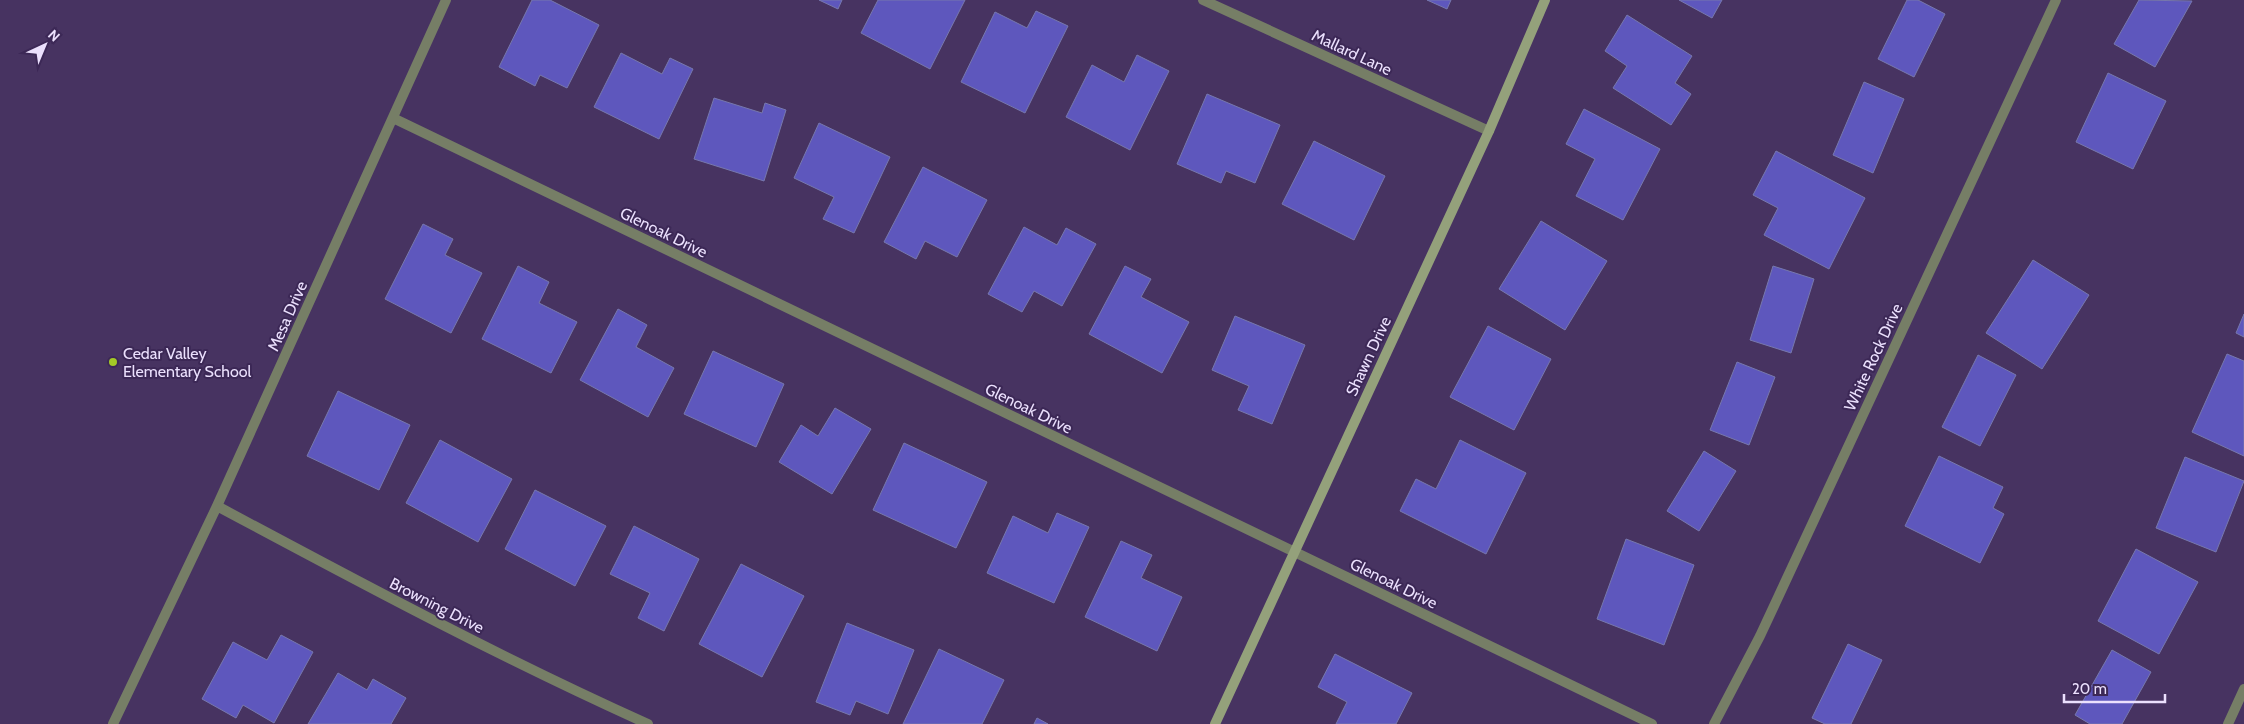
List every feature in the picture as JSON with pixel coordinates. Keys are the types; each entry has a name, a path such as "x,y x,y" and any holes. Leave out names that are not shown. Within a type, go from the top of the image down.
{"street":[{"name":"Mesa Drive","path":"113,724 217,506 446,0"},
{"name":"Mallard Lane","path":"1203,0 1489,131"},
{"name":"Shawn Drive","path":"1215,724 1489,131 1546,0"},
{"name":"White Rock Drive","path":"1714,724 1760,636 2056,0"},
{"name":"Glenoak Drive","path":"393,118 1652,724"},
{"name":"Browning Drive","path":"217,506 404,606 570,690 648,724"},
{"path":"2228,724 2244,689"}],"building":[{"path":"532,0 550,0 599,25 567,88 540,75 535,86 499,67"},
{"path":"819,0 842,0 838,9"},
{"path":"878,0 965,0 930,69 861,33"},
{"path":"1427,0 1451,0 1447,9"},
{"path":"1679,0 1722,0 1712,18"},
{"path":"1907,0 1918,0 1945,14 1914,77 1878,59"},
{"path":"2139,0 2192,1 2155,67 2114,44"},
{"path":"1036,11 1068,26 1025,113 961,82 995,12 1027,28"},
{"path":"1627,15 1692,56 1675,83 1691,94 1671,125 1613,88 1627,66 1605,51"},
{"path":"621,53 662,74 670,58 693,69 659,139 594,107"},
{"path":"1137,55 1169,71 1130,150 1066,117 1092,65 1124,82"},
{"path":"2108,73 2166,101 2133,169 2076,142"},
{"path":"1864,82 1904,99 1873,173 1833,155"},
{"path":"1207,94 1280,125 1255,183 1226,171 1221,183 1177,164"},
{"path":"714,98 762,113 765,103 786,110 764,181 694,159"},
{"path":"1584,109 1660,149 1623,220 1576,196 1595,159 1566,144"},
{"path":"819,123 890,157 854,233 823,219 834,197 794,178"},
{"path":"1314,141 1385,176 1354,240 1282,204"},
{"path":"1776,151 1865,198 1829,269 1764,235 1778,208 1753,195"},
{"path":"923,167 987,200 957,257 925,241 916,259 884,242"},
{"path":"1541,221 1607,261 1565,330 1499,289"},
{"path":"423,224 453,239 445,255 482,273 451,333 385,299"},
{"path":"1024,227 1057,245 1066,228 1096,244 1062,306 1034,291 1022,312 988,294"},
{"path":"2033,260 2089,295 2042,369 1986,333"},
{"path":"518,266 549,282 539,303 577,322 551,373 482,339"},
{"path":"1125,266 1151,279 1141,297 1189,322 1162,373 1089,334"},
{"path":"1773,266 1814,279 1791,353 1750,340"},
{"path":"618,309 647,325 636,347 674,368 648,417 580,380"},
{"path":"2244,314 2244,337 2236,333"},
{"path":"1235,316 1305,345 1272,424 1238,410 1249,386 1212,370"},
{"path":"1488,326 1551,359 1514,430 1450,397"},
{"path":"713,351 784,384 756,447 684,414"},
{"path":"2227,354 2244,361 2244,456 2192,432"},
{"path":"1978,355 2016,375 1980,446 1942,427"},
{"path":"1737,362 1775,377 1749,445 1710,430"},
{"path":"338,391 410,425 379,490 307,456"},
{"path":"835,408 871,429 832,494 779,462 801,425 818,436"},
{"path":"440,440 512,479 478,542 406,503"},
{"path":"1460,440 1526,473 1486,554 1400,511 1416,479 1436,489"},
{"path":"904,443 987,482 956,548 873,510"},
{"path":"1704,451 1736,471 1699,531 1667,511"},
{"path":"1939,456 2003,487 1993,508 2004,514 1980,563 1905,526"},
{"path":"2185,457 2244,481 2216,552 2156,528"},
{"path":"535,490 606,526 575,586 505,549"},
{"path":"1057,513 1089,527 1054,603 987,573 1013,516 1048,533"},
{"path":"634,526 699,559 664,631 638,618 650,593 610,574"},
{"path":"1626,539 1694,565 1664,645 1597,619"},
{"path":"1121,541 1152,555 1141,578 1182,597 1157,651 1085,617"},
{"path":"2136,549 2198,582 2159,654 2098,621"},
{"path":"741,564 804,596 762,677 699,644"},
{"path":"847,623 914,650 888,714 856,701 850,715 816,702"},
{"path":"281,635 313,652 274,723 243,705 236,718 202,699 233,642 267,660"},
{"path":"1848,644 1882,660 1851,724 1825,724 1812,718"},
{"path":"939,649 1004,680 982,724 903,724"},
{"path":"2112,650 2151,672 2122,724 2090,724 2075,715"},
{"path":"1335,654 1412,693 1396,724 1336,724 1347,702 1318,687"},
{"path":"338,673 367,690 373,679 406,698 391,724 308,724"},
{"path":"1037,718 1048,724 1034,724"}],"place":[{"name":"Cedar Valley Elementary School","path":"113,362"}]}
